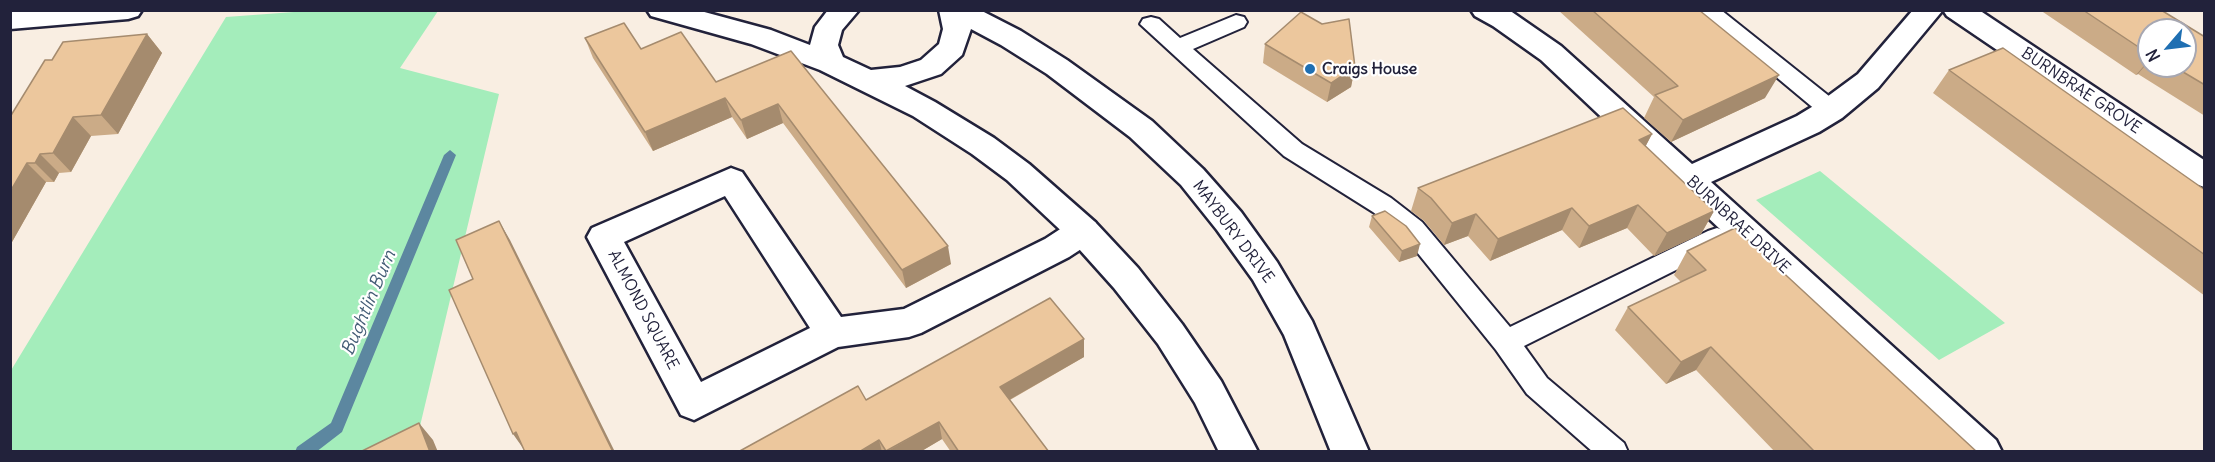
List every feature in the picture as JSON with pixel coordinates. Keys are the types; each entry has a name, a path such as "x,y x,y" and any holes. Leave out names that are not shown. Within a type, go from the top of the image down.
{"street":[{"path":"10,20 128,10"},
{"name":"MAYBURY DRIVE","path":"661,10 761,38 830,63 868,80 924,109 983,146 1018,172 1083,231 1126,278 1170,334 1208,392 1239,452"},
{"path":"830,63 824,45 829,27 845,10"},
{"name":"MAYBURY DRIVE","path":"868,80 902,77 932,67 952,48 957,29 955,10"},
{"name":"MAYBURY DRIVE","path":"955,10 1011,38 1057,67 1141,129 1192,177 1229,221 1259,263 1300,331 1350,452"},
{"name":"BURNBRAE DRIVE","path":"1485,10 1503,19 1551,53 1983,452"},
{"path":"1689,179 1808,124 1831,110 1868,81 1929,10"},
{"name":"BURNBRAE GROVE","path":"1957,10 2205,175"},
{"name":"ALMOND SQUARE","path":"832,333 731,180 604,237 694,404 832,333 909,323 1057,248 1083,231"}],"lane":[{"path":"1706,10 1831,110"},
{"path":"1178,47 1236,22"},
{"path":"1152,24 1293,150 1382,206 1413,229 1506,342 1537,386 1614,452"},
{"path":"1506,342 1741,228"}],"green space":[{"path":"321,10 438,11 400,68 499,94 420,426 372,451 11,451 10,372 226,17"},
{"path":"1820,171 2005,323 1939,360 1756,200"}],"building":[{"path":"1592,10 1699,10 1779,75 1683,120 1655,95 1678,86"},
{"path":"2083,10 2161,10 2174,18 2137,18 2137,46"},
{"path":"1301,12 1322,24 1349,19 1355,67 1331,83 1265,44"},
{"path":"624,23 641,49 681,32 716,82 791,51 948,246 902,270 778,104 741,120 725,98 645,132 585,38"},
{"path":"2197,32 2205,37 2205,85 2193,78 2197,78"},
{"path":"147,34 101,115 73,117 53,153 40,154 35,163 27,163 10,192 10,117 45,60 52,60 63,42"},
{"path":"2003,48 2205,190 2205,255 1949,70"},
{"path":"1623,108 1652,134 1639,140 1714,211 1667,233 1638,205 1589,226 1572,208 1498,239 1476,214 1452,223 1431,198 1418,188"},
{"path":"1385,211 1406,226 1420,244 1402,251 1372,216"},
{"path":"499,221 613,452 525,452 516,432 513,434 449,290 473,279 456,240"},
{"path":"1735,228 1977,452 1815,452 1711,347 1681,362 1628,307 1706,270 1687,251"},
{"path":"1050,298 1084,339 1000,387 1049,452 959,452 939,422 886,451 879,440 859,452 738,452 858,386 866,400"},
{"path":"419,423 430,452 360,452"}],"waterway":[{"name":"Bughtlin Burn","path":"303,452 337,427 450,155"}],"place":[{"name":"Craigs House","path":"1310,69"}]}
